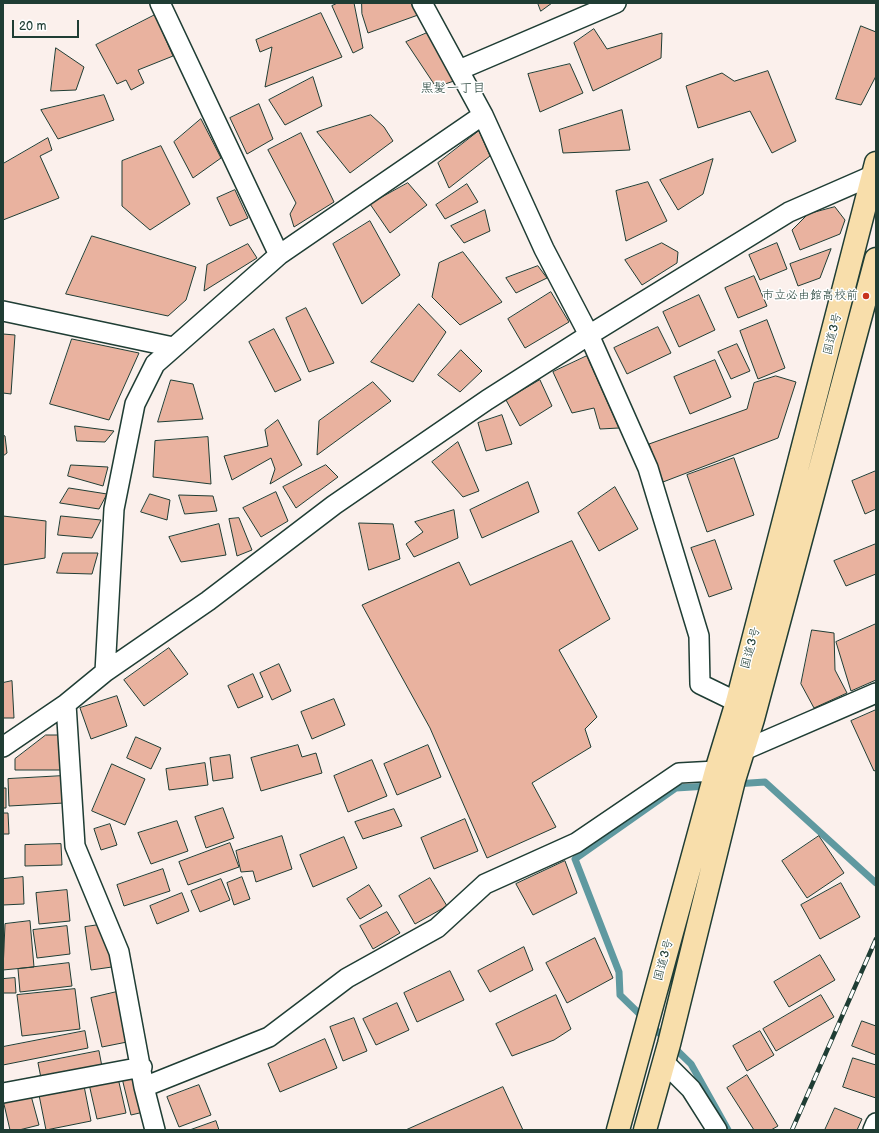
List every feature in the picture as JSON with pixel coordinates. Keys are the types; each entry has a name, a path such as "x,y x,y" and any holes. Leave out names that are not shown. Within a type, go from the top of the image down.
{"highway":[{"name":"国道3号","path":"618,1130 716,771 737,702 875,171"},
{"name":"国道3号","path":"645,1130 664,1062 742,751 756,711 876,259"}],"street":[{"path":"160,3 279,256"},
{"path":"422,3 483,115 544,249 589,335 648,468 699,636 700,684 737,702"},
{"path":"459,70 616,3"},
{"path":"105,672 114,510 135,404 155,364 279,256 483,115"},
{"path":"3,748 66,704 105,672 208,601 334,505 487,400 589,335 789,212 875,171"},
{"path":"3,311 173,347"},
{"path":"742,751 876,694"},
{"path":"66,704 75,846 119,952 142,1067 144,1087 156,1130"},
{"path":"144,1087 269,1037 347,978 436,928 485,884 576,843 679,773 716,771"},
{"path":"664,1062 691,1088 717,1130"},
{"path":"3,1093 142,1067"},
{"path":"873,1130 876,1123"}],"building":[{"path":"338,3 354,3 363,48 353,53 332,6"},
{"path":"362,3 411,3 418,15 368,33 362,14"},
{"path":"538,3 552,3 541,11"},
{"path":"321,13 342,57 265,87 272,47 260,52 256,40"},
{"path":"155,15 173,56 138,70 144,83 131,90 126,80 117,84 96,45"},
{"path":"861,26 876,32 876,76 861,105 836,99"},
{"path":"594,29 607,49 662,33 661,58 593,91 574,43"},
{"path":"427,33 454,81 436,87 406,42"},
{"path":"56,48 84,67 76,90 51,91"},
{"path":"570,64 583,93 540,112 528,74"},
{"path":"768,71 796,141 772,153 750,111 698,128 686,86 722,73 734,81"},
{"path":"313,77 322,106 285,125 269,100"},
{"path":"104,95 114,120 58,139 41,110"},
{"path":"259,104 273,139 247,154 230,118"},
{"path":"622,110 630,150 563,153 559,130"},
{"path":"371,115 384,127 393,141 350,173 317,132"},
{"path":"201,119 221,158 193,178 174,142"},
{"path":"479,131 490,156 449,188 438,163"},
{"path":"301,133 334,202 294,227 290,214 296,203 268,150"},
{"path":"48,138 52,150 40,156 59,198 3,220 3,164"},
{"path":"161,146 190,204 150,230 122,206 122,161"},
{"path":"713,159 703,194 678,210 660,180"},
{"path":"648,182 667,221 626,241 616,191"},
{"path":"408,183 427,205 390,233 370,204"},
{"path":"467,184 478,202 445,219 436,205"},
{"path":"235,190 248,218 230,226 217,198"},
{"path":"835,207 845,220 840,234 800,250 792,230 808,214"},
{"path":"485,210 490,231 464,243 451,226"},
{"path":"370,221 400,275 362,304 333,244"},
{"path":"92,236 196,267 186,300 168,316 66,294"},
{"path":"662,243 678,252 677,263 642,285 625,260"},
{"path":"777,243 787,269 760,280 749,255"},
{"path":"248,244 257,258 204,291 207,265"},
{"path":"831,249 820,278 798,286 790,264"},
{"path":"463,252 502,302 460,325 432,297 439,263"},
{"path":"538,266 547,278 516,293 506,278"},
{"path":"754,276 767,306 738,318 725,288"},
{"path":"551,292 569,322 525,348 508,319"},
{"path":"699,295 715,330 679,347 663,312"},
{"path":"419,304 446,332 413,382 371,362"},
{"path":"306,308 334,363 309,372 286,318"},
{"path":"767,320 785,368 758,379 740,331"},
{"path":"658,327 671,353 627,374 614,348"},
{"path":"274,329 301,380 275,392 249,342"},
{"path":"3,334 15,335 11,394 3,393"},
{"path":"72,339 139,353 109,420 50,404"},
{"path":"737,344 750,371 731,379 718,352"},
{"path":"461,350 482,371 460,392 438,375"},
{"path":"587,356 619,428 600,429 594,408 572,413 553,372"},
{"path":"715,360 731,397 690,414 674,377"},
{"path":"776,376 796,382 778,438 663,482 649,444 747,409 754,383"},
{"path":"171,380 193,384 203,419 158,422"},
{"path":"540,380 552,406 520,426 506,400"},
{"path":"373,382 391,401 317,455 319,421"},
{"path":"502,415 512,444 486,451 478,423"},
{"path":"278,420 302,465 270,484 275,469 271,458 232,480 224,456 268,446 265,430"},
{"path":"75,426 114,431 105,442 77,441"},
{"path":"3,435 5,436 7,453 3,456"},
{"path":"208,437 211,484 153,477 155,441"},
{"path":"458,442 479,491 463,497 432,462"},
{"path":"734,458 754,515 707,532 687,475"},
{"path":"71,465 108,467 103,486 68,476"},
{"path":"326,465 338,477 296,508 283,487"},
{"path":"876,471 876,509 865,514 852,481"},
{"path":"528,482 539,512 482,538 470,510"},
{"path":"615,487 638,529 599,551 578,513"},
{"path":"69,488 107,494 99,509 60,503"},
{"path":"276,492 288,521 261,537 243,508"},
{"path":"150,494 170,500 167,520 141,512"},
{"path":"179,495 213,496 217,511 185,514"},
{"path":"454,510 458,538 414,557 406,544 423,532 415,522"},
{"path":"3,516 46,521 45,558 3,565"},
{"path":"61,516 101,520 92,538 58,535"},
{"path":"239,518 252,550 237,556 229,519"},
{"path":"359,523 393,524 400,559 369,570"},
{"path":"219,524 226,555 181,562 169,537"},
{"path":"715,540 732,589 709,597 691,548"},
{"path":"572,541 610,619 559,650 597,717 585,729 591,747 532,783 556,827 487,858 430,728 362,605 459,562 470,585"},
{"path":"876,544 876,574 846,586 834,561"},
{"path":"63,553 98,553 92,574 57,573"},
{"path":"876,624 876,680 851,691 836,642"},
{"path":"812,630 834,633 835,670 847,693 814,708 801,684"},
{"path":"169,648 188,674 144,706 124,680"},
{"path":"279,664 291,691 272,700 260,673"},
{"path":"253,674 263,697 238,708 228,686"},
{"path":"12,681 14,718 3,718 3,683"},
{"path":"117,696 127,726 91,739 80,708"},
{"path":"334,699 345,725 312,739 301,712"},
{"path":"876,710 876,770 874,771 851,721"},
{"path":"46,735 64,735 63,770 15,770 15,759"},
{"path":"136,737 161,748 151,769 127,758"},
{"path":"298,745 302,757 316,753 322,773 261,791 251,758"},
{"path":"428,745 441,777 397,795 384,764"},
{"path":"230,755 233,778 213,781 210,758"},
{"path":"372,760 387,796 348,812 334,776"},
{"path":"205,763 208,785 169,790 166,769"},
{"path":"112,764 145,779 125,825 92,811"},
{"path":"63,776 64,803 9,806 8,779"},
{"path":"3,788 6,788 6,808 3,808"},
{"path":"223,808 234,838 206,848 195,817"},
{"path":"394,809 402,826 363,839 355,822"},
{"path":"3,813 8,813 9,834 3,834"},
{"path":"465,819 478,851 434,869 421,838"},
{"path":"177,821 188,851 151,864 138,833"},
{"path":"110,824 117,845 101,850 94,829"},
{"path":"282,836 292,869 256,882 253,871 241,872 236,851"},
{"path":"819,836 844,873 807,898 782,861"},
{"path":"344,837 357,868 313,887 300,855"},
{"path":"230,843 239,867 188,885 179,862"},
{"path":"61,844 62,865 25,866 25,845"},
{"path":"565,861 577,893 533,915 516,884"},
{"path":"163,869 170,891 124,906 117,885"},
{"path":"23,877 24,904 3,905 3,879"},
{"path":"242,877 250,899 234,905 227,883"},
{"path":"430,878 447,906 415,924 399,896"},
{"path":"221,879 230,900 200,912 191,891"},
{"path":"841,883 860,917 820,939 801,905"},
{"path":"369,885 382,906 360,919 347,899"},
{"path":"67,890 70,921 39,924 36,893"},
{"path":"182,893 189,911 157,924 150,906"},
{"path":"387,912 400,933 373,949 360,926"},
{"path":"30,921 34,967 3,970 5,924"},
{"path":"106,924 112,967 91,970 85,927"},
{"path":"67,926 70,954 37,958 33,930"},
{"path":"595,938 613,978 567,1003 546,963"},
{"path":"524,947 533,970 490,992 478,971"},
{"path":"820,955 835,980 789,1007 774,982"},
{"path":"69,963 72,986 20,992 18,969"},
{"path":"450,971 464,1000 417,1022 404,993"},
{"path":"15,978 16,993 3,993 3,979"},
{"path":"75,989 80,1029 22,1036 17,995"},
{"path":"121,991 132,1041 102,1047 91,998"},
{"path":"556,995 571,1029 554,1040 512,1056 496,1024"},
{"path":"821,995 834,1017 776,1051 763,1029"},
{"path":"397,1003 409,1030 376,1045 363,1019"},
{"path":"354,1018 367,1051 343,1061 330,1027"},
{"path":"862,1021 876,1026 876,1055 852,1046"},
{"path":"85,1031 88,1048 3,1065 3,1047"},
{"path":"760,1031 774,1055 747,1071 733,1046"},
{"path":"325,1039 337,1068 280,1092 268,1064"},
{"path":"99,1051 103,1072 42,1083 38,1063"},
{"path":"853,1058 876,1065 876,1098 843,1087"},
{"path":"138,1070 148,1111 131,1115 121,1074"},
{"path":"747,1075 778,1126 771,1130 754,1130 727,1088"},
{"path":"118,1078 126,1113 97,1119 89,1084"},
{"path":"199,1085 211,1115 179,1127 167,1097"},
{"path":"84,1086 91,1121 46,1130 39,1095"},
{"path":"503,1087 523,1130 406,1130"},
{"path":"30,1092 39,1125 19,1130 10,1130 3,1100"},
{"path":"835,1108 862,1119 857,1130 825,1130"},
{"path":"216,1121 219,1130 190,1130"}],"waterway":[{"path":"735,784 765,782 876,883"},
{"path":"708,786 676,788 575,859 619,972 620,995 691,1064 728,1130"}],"railway":[{"path":"792,1130 876,939"}],"place":[{"name":"市立必由館高校前","path":"866,296"}],"district":[{"name":"黒髪一丁目","path":"453,89"}]}
